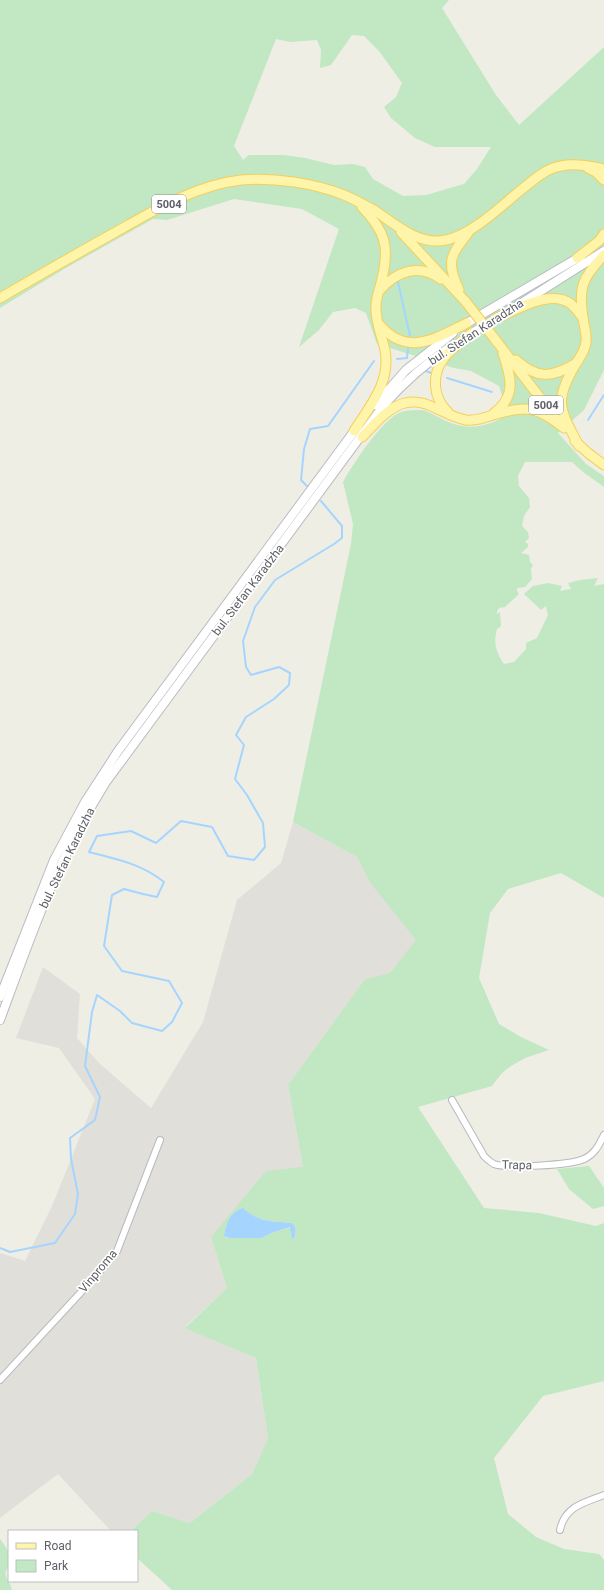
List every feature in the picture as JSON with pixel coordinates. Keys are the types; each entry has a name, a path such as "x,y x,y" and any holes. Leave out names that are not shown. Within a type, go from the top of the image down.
{"main road":[{"path":"464,299 452,274 451,262 454,252 469,232 544,172 560,166 586,166 604,169"},
{"path":"586,166 596,172 604,180"},
{"name":"5004","path":"0,298 141,218 186,196 217,185 241,180 266,180 290,182 324,189 355,200 391,222 464,299 579,446 604,465"},
{"path":"355,200 375,222 382,233 384,240 385,265 376,311 386,358 385,375 377,396 358,434"},
{"path":"391,222 416,237 426,240 446,240 469,232"},
{"path":"577,258 599,241 604,234"},
{"name":"bul. Stefan Karadzha","path":"0,1020 43,906 62,863 80,826 106,782 358,434 378,401 402,374 427,352 467,323 604,241"},
{"name":"bul. Stefan Karadzha","path":"0,997 54,860 84,802 118,751 358,434 404,384 423,366 442,352 604,251"},
{"path":"579,446 564,416 562,402 565,383 584,352 586,343 582,292 584,280 590,270 604,255"},
{"path":"379,292 387,282 397,275 408,271 418,270 437,276 464,299"},
{"path":"494,319 537,301 550,299 567,302 574,307 583,319"},
{"path":"378,323 388,334 404,342 415,343 432,340 467,323"},
{"path":"452,416 438,399 436,374 447,354 472,333"},
{"path":"497,341 524,367 538,373 553,374 576,364"},
{"path":"489,416 507,401 510,390 509,370 497,341"},
{"path":"358,434 390,411 406,403 422,403 452,416 471,420 480,420 514,409 526,409 551,418 564,428"}],"street":[{"name":"Trapa","path":"452,1100 484,1156 490,1162 498,1165 528,1166 578,1161 593,1154 604,1135"},
{"name":"Vinproma","path":"0,1380 116,1251 160,1140"},
{"path":"560,1530 563,1519 569,1511 604,1495"}],"shaded area":[{"path":"293,822 357,857 369,881 405,913 417,940 390,973 365,979 288,1085 303,1167 211,1237 227,1288 185,1327 256,1358 268,1438 252,1474 190,1523 152,1511 132,1530 110,1530 58,1474 0,1518 0,1253 25,1261 52,1206 95,1099 59,1048 16,1038 43,967 80,994 77,1038 99,1063 151,1108 203,1022 237,900 281,863"}],"green space":[{"path":"0,0 449,0 442,8 496,95 519,125 604,47 604,370 584,410 558,433 586,464 604,476 604,487 572,462 525,462 518,476 519,486 529,498 530,507 524,516 522,526 528,532 529,538 525,542 528,544 528,547 521,553 529,555 530,562 533,565 531,569 532,579 525,587 517,588 519,594 505,607 499,608 497,611 497,614 500,612 501,626 497,629 495,643 497,651 504,664 514,662 526,649 526,643 537,638 548,615 546,606 541,610 524,594 533,586 548,583 562,586 560,591 571,589 568,583 598,578 594,586 604,584 604,898 561,873 508,889 490,913 479,978 499,1024 521,1037 549,1050 525,1058 511,1066 502,1073 492,1086 418,1107 484,1208 539,1213 596,1226 604,1223 604,1381 543,1396 494,1458 508,1514 536,1537 564,1549 599,1554 604,1560 604,1590 172,1590 138,1559 138,1530 132,1530 152,1511 190,1523 252,1474 268,1438 256,1358 185,1328 227,1288 211,1237 266,1171 303,1167 288,1085 365,979 390,973 416,940 369,881 357,857 293,822 351,544 353,524 343,482 377,432 394,416 401,412 414,410 426,411 448,422 467,427 481,426 494,422 508,415 499,386 471,371 454,368 377,344 366,313 355,308 333,312 319,330 299,347 339,229 302,209 234,199 167,220 153,219 64,269 0,308","holes":["352,35 364,36 379,51 402,83 396,97 384,107 391,118 415,138 435,147 491,147 477,169 464,184 426,195 403,196 373,179 365,167 353,164 334,165 284,155 249,155 243,160 234,146 276,39 290,42 317,40 321,50 320,68 331,65","242,1208 260,1219 292,1223 296,1230 294,1238 292,1240 291,1227 271,1233 262,1238 228,1238 224,1236 227,1223 234,1212"]},
{"path":"589,1166 604,1188 604,1206 593,1209 569,1189 557,1169"},
{"path":"0,1539 8,1552 8,1568 6,1574 12,1590 0,1590"}],"water":[{"path":"243,1208 260,1219 292,1223 296,1230 294,1238 292,1240 290,1227 271,1233 262,1238 229,1238 224,1236 229,1219 235,1212"}],"waterway":[{"path":"398,282 410,336"},
{"path":"397,359 407,358 408,348"},
{"path":"308,487 301,480 304,449 310,429 328,426 374,361"},
{"path":"426,371 431,373"},
{"path":"447,378 492,392"},
{"path":"588,420 604,395"},
{"path":"0,1248 10,1252 55,1243 75,1214 78,1194 71,1159 70,1138 95,1120 100,1097 85,1066 92,1012 97,995 120,1011 132,1023 162,1031 172,1022 182,1003 169,981 122,971 104,946 112,895 124,889 157,897 164,882 138,866 89,852 97,836 131,831 156,843 181,821 212,827 228,856 254,860 265,847 263,823 247,795 235,779 244,745 236,735 246,717 274,699 289,685 290,673 279,667 251,675 246,667 243,641 255,607 275,580 342,538 342,526 321,501"}]}
